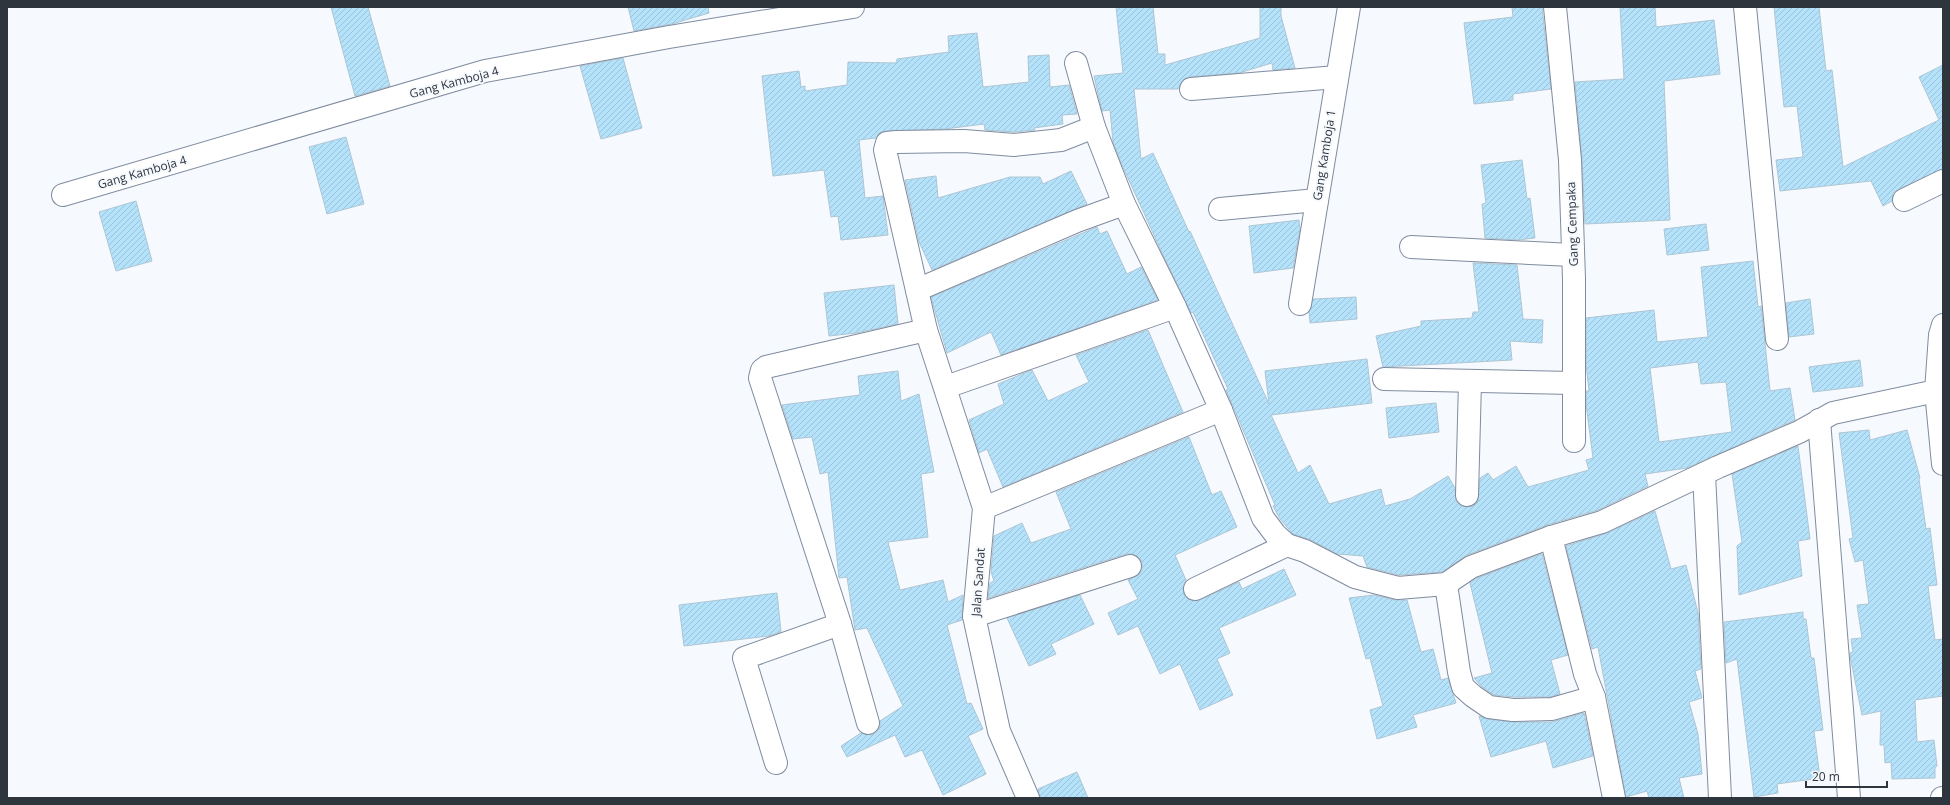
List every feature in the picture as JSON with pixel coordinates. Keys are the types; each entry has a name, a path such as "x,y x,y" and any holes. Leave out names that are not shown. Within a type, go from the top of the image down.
{"street":[{"name":"Gang Kamboja 4","path":"63,195 485,71 705,30 853,7"},
{"name":"Gang Kamboja 1","path":"1300,304 1349,7"},
{"name":"Gang Cempaka","path":"1555,7 1570,160 1574,441"},
{"path":"1746,7 1777,339"},
{"path":"1076,63 1094,127 1124,204 1175,307 1221,410 1263,518 1275,534 1288,545 1305,551 1355,577 1398,588 1446,584 1471,567 1551,537 1602,522 1704,474 1799,432 1819,420 1833,414 1936,391"},
{"path":"1191,89 1337,77"},
{"name":"Jalan Sandat","path":"1028,798 999,732 974,616 984,508 926,330 885,150 887,143 964,141 1014,145 1061,140 1094,127"},
{"path":"1904,200 1943,181"},
{"path":"1220,209 1317,200"},
{"path":"917,290 1076,221 1124,204"},
{"path":"1411,247 1572,255"},
{"path":"946,388 1175,307"},
{"path":"1943,325 1940,335 1936,391 1943,464"},
{"path":"868,723 840,624 760,378 760,374 766,367 926,330"},
{"path":"1384,379 1573,383"},
{"path":"1467,495 1470,382"},
{"path":"984,508 1221,410"},
{"path":"1819,420 1849,798"},
{"path":"1704,474 1720,798"},
{"path":"1551,537 1585,674 1594,697 1614,798"},
{"path":"1195,589 1288,545"},
{"path":"974,616 1130,566"},
{"path":"1446,584 1459,672 1463,687 1473,696 1489,707 1513,710 1552,709 1594,697"},
{"path":"776,763 744,658 840,624"}],"building":[{"path":"331,7 368,7 390,86 355,96"},
{"path":"628,7 708,7 709,13 672,24 634,31"},
{"path":"1116,7 1153,7 1158,54 1165,54 1165,65 1260,38 1260,7 1281,7 1281,16 1295,68 1273,70 1272,63 1239,73 1190,77 1184,79 1178,89 1134,89 1141,159 1153,153 1269,404 1265,371 1367,359 1372,403 1271,415 1298,473 1310,465 1329,504 1381,489 1385,506 1410,499 1448,476 1455,488 1456,501 1461,506 1467,507 1473,506 1478,501 1480,478 1488,473 1493,480 1516,466 1528,487 1589,470 1586,460 1593,458 1586,404 1586,391 1589,391 1586,364 1586,318 1654,310 1657,342 1708,337 1701,267 1753,261 1758,307 1761,306 1770,391 1790,388 1795,420 1687,468 1645,474 1648,486 1598,510 1547,525 1467,555 1442,572 1399,575 1367,567 1363,556 1337,554 1311,540 1293,534 1280,519 1273,506 1275,505 1226,390 1228,389 1193,312 1191,313 1164,257 1113,142 1110,110 1102,111 1094,76 1123,73","holes":["1698,362 1701,384 1726,382 1732,432 1659,442 1650,368"]},
{"path":"1512,7 1542,7 1551,89 1513,94 1513,100 1474,104 1464,23 1513,17"},
{"path":"1620,7 1655,7 1656,27 1714,20 1720,74 1664,81 1670,220 1585,224 1582,159 1575,82 1624,79"},
{"path":"1774,7 1819,7 1826,71 1832,70 1843,167 1939,120 1919,77 1943,65 1943,169 1899,189 1893,193 1892,201 1883,206 1871,181 1780,191 1776,160 1803,157 1797,106 1784,107"},
{"path":"977,33 983,87 1029,82 1028,56 1049,55 1050,87 1069,85 1077,114 1062,115 1063,124 1034,128 1035,130 1014,132 985,130 984,124 945,129 886,131 879,133 876,138 859,140 865,198 883,196 888,235 841,240 838,216 831,217 824,170 773,176 762,76 799,71 801,87 805,86 805,91 847,85 848,62 896,63 897,59 949,52 948,36"},
{"path":"623,58 642,128 601,139 580,66"},
{"path":"346,137 364,204 327,214 309,147"},
{"path":"1522,160 1527,199 1530,198 1535,238 1518,240 1485,238 1482,204 1486,203 1481,165"},
{"path":"1071,171 1087,204 932,270 919,242 905,180 936,176 938,198 1010,177 1040,177 1043,184"},
{"path":"136,201 152,261 116,271 99,212"},
{"path":"1299,220 1300,229 1293,268 1254,273 1249,226"},
{"path":"1706,224 1709,250 1667,255 1664,229"},
{"path":"1097,227 1100,234 1107,231 1127,274 1141,267 1158,300 1001,355 991,332 947,353 931,297"},
{"path":"1473,263 1517,265 1523,319 1543,320 1542,343 1510,341 1512,360 1383,367 1376,336 1421,326 1421,321 1472,318 1473,312 1479,312"},
{"path":"894,285 898,324 856,333 829,336 824,293"},
{"path":"1356,297 1357,319 1310,323 1309,312 1313,299"},
{"path":"1810,299 1814,334 1789,337 1786,303"},
{"path":"1148,330 1183,412 1003,487 987,449 979,453 969,420 1004,404 998,384 1032,370 1048,401 1089,382 1076,355"},
{"path":"1860,360 1863,386 1813,392 1809,367"},
{"path":"898,371 901,401 919,394 934,472 921,474 928,537 888,542 900,590 943,580 948,602 963,595 962,620 947,625 967,704 971,703 983,729 968,736 986,774 943,795 922,750 905,757 895,735 847,757 841,746 861,733 871,735 877,732 880,726 880,721 903,706 867,628 855,630 847,577 839,578 828,472 820,474 812,437 793,439 782,405 860,395 858,376"},
{"path":"1436,403 1439,432 1389,438 1386,408"},
{"path":"1869,430 1870,440 1907,430 1920,478 1926,529 1930,528 1937,585 1928,586 1935,640 1943,639 1943,696 1915,700 1917,742 1934,740 1937,766 1935,768 1935,778 1892,779 1891,762 1885,763 1884,745 1880,745 1881,711 1862,715 1850,656 1850,653 1853,652 1851,639 1862,638 1857,605 1869,604 1863,560 1855,562 1849,539 1853,538 1839,433"},
{"path":"1189,437 1212,495 1221,491 1237,527 1175,555 1186,580 1183,588 1184,595 1188,599 1194,601 1200,600 1239,582 1242,589 1284,569 1296,595 1219,628 1230,653 1217,659 1233,695 1200,710 1180,664 1160,674 1138,626 1118,635 1108,613 1138,599 1128,580 1139,575 1142,569 1142,562 1138,557 1132,554 1126,554 988,598 990,583 994,581 991,572 994,536 1022,523 1031,543 1071,529 1056,492"},
{"path":"1798,446 1810,539 1798,541 1802,576 1739,595 1737,546 1742,542 1732,474"},
{"path":"1655,511 1671,569 1686,565 1698,613 1701,669 1695,671 1702,698 1689,702 1698,734 1702,774 1679,778 1684,798 1649,798 1647,791 1626,797 1598,647 1592,649 1566,546 1607,533"},
{"path":"1542,554 1568,655 1551,660 1560,694 1550,697 1514,697 1494,695 1481,686 1474,678 1492,673 1470,583 1477,578"},
{"path":"777,593 781,632 769,636 684,646 679,605"},
{"path":"1080,595 1094,624 1051,644 1056,654 1029,666 1007,618"},
{"path":"1374,595 1395,600 1407,600 1421,652 1433,649 1441,680 1448,678 1456,703 1413,715 1417,727 1377,739 1370,710 1383,706 1370,658 1366,659 1349,598"},
{"path":"1803,612 1803,619 1806,619 1811,658 1814,658 1823,730 1814,731 1820,778 1777,784 1778,793 1754,797 1737,659 1726,663 1724,622"},
{"path":"1584,713 1593,756 1553,768 1546,741 1491,757 1479,716 1487,719 1512,722 1552,722"},
{"path":"1077,772 1088,798 1040,798 1038,789"}]}
